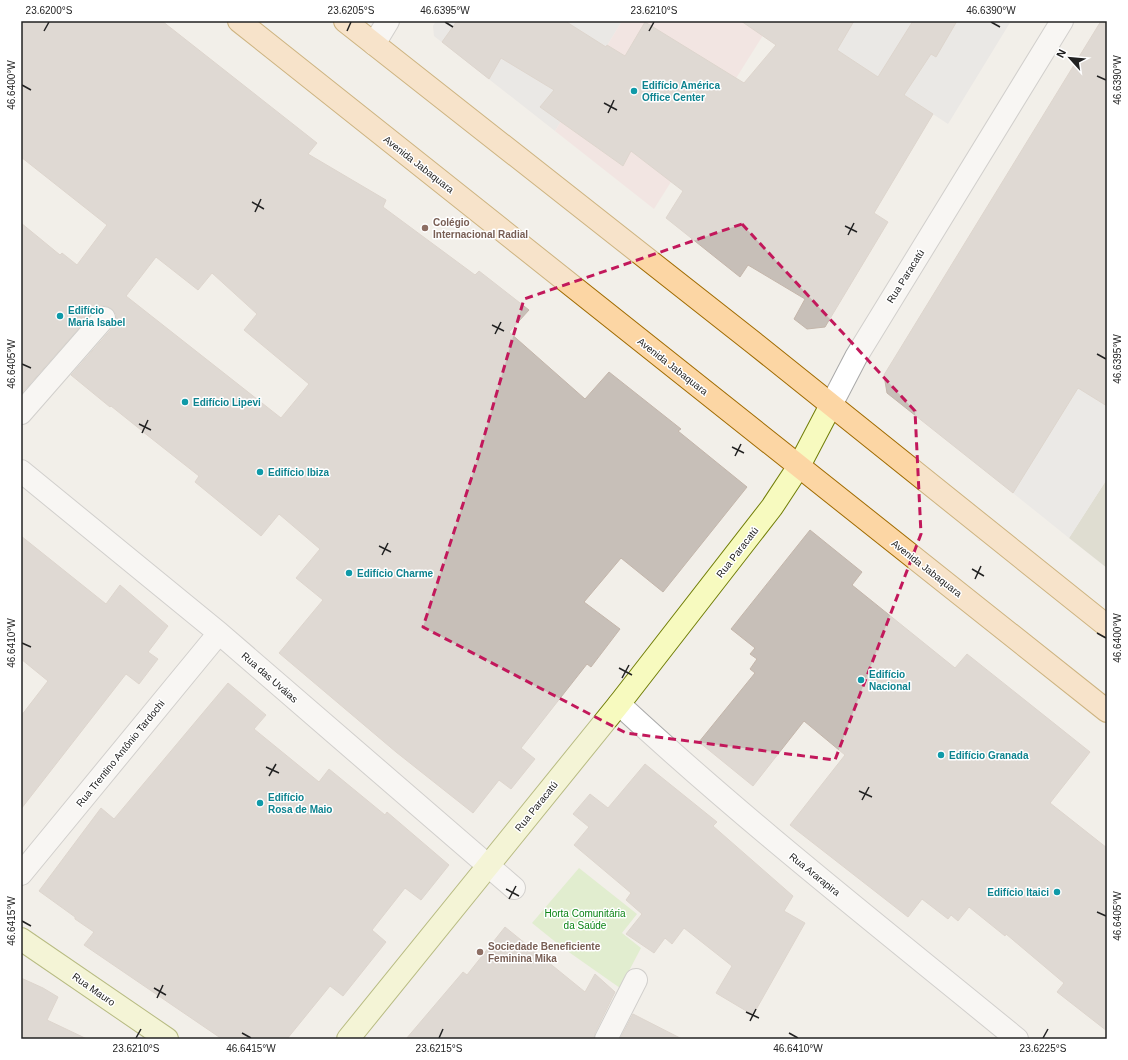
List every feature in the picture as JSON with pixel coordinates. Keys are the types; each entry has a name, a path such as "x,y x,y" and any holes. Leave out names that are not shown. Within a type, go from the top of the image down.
{"main road":[{"name":"Avenida Jabaquara","path":"239,21 1107,711"},
{"path":"345,21 831,405 1107,626"}],"street":[{"path":"374,44 388,21"},
{"name":"Rua Paracatú","path":"348,1039 619,704 772,507 799,466 856,357 1062,21"},
{"path":"21,413 104,318"},
{"name":"Rua das Uváias","path":"21,471 219,632 514,888"},
{"name":"Rua Trentino Antônio Tardochi","path":"21,874 219,632"},
{"name":"Rua Ararapira","path":"619,704 758,828 1017,1039"},
{"name":"Rua Mauro","path":"21,938 167,1039"},
{"path":"606,1039 636,980"}],"highlighted area":[{"path":"742,224 915,411 921,534 835,760 626,733 423,627 477,461 524,299"}],"shaded area":[{"path":"436,21 622,21 555,131 434,36 433,26"},
{"path":"622,21 772,21 654,209 555,131"},
{"path":"792,21 1011,21 948,124"},
{"path":"1107,340 1107,479 1069,538 1013,493"},
{"path":"1107,479 1107,568 1069,538"}],"green space":[{"name":"Horta Comunitária da Saúde","path":"579,868 637,914 622,933 641,948 620,988 563,948 532,923"}],"building":[{"path":"21,21 162,21 317,143 308,154 386,200 383,207 475,275 479,271 529,310 509,332 585,399 609,372 681,429 678,431 747,487 663,592 621,558 584,602 620,629 591,667 587,664 521,748 535,759 511,789 499,780 473,813 396,752 279,653 323,600 296,578 320,549 279,514 261,536 195,482 199,476 142,431 144,429 141,430 71,375 114,326 116,314 112,309 106,306 100,306 95,310 21,394 21,223 60,255 62,253 77,265 107,225 21,157","holes":["156,257 198,290 212,273 257,314 244,330 309,384 281,418 126,296"]},
{"path":"457,21 565,21 606,47 607,45 625,56 645,22 744,83 776,45 741,21 854,21 837,50 878,77 913,21 957,21 936,57 931,54 904,95 933,114 874,213 888,222 825,327 807,329 794,319 805,299 748,265 740,277 666,218 683,191 631,151 623,166 540,107 554,90 501,58 489,79 442,42"},
{"path":"1101,21 1107,21 1107,406 1078,388 1013,493 887,393 884,375"},
{"path":"810,530 862,572 852,585 955,668 967,654 1090,752 1050,803 1107,848 1107,1031 1057,992 1064,983 1006,934 1005,936 969,907 958,921 951,915 948,919 922,899 908,917 790,825 845,755 804,721 753,786 699,742 755,673 750,669 757,659 750,654 755,648 731,629"},
{"path":"21,536 106,604 120,585 168,626 148,652 158,659 139,684 126,674 21,809 21,716 48,681 21,659"},
{"path":"228,683 266,715 254,729 319,782 329,769 385,815 387,812 449,865 421,900 405,888 372,930 386,942 343,996 330,986 287,1039 222,1039 84,945 94,932 39,891 101,808 114,819"},
{"path":"645,764 717,822 713,826 793,896 784,911 805,923 753,1015 716,993 732,966 684,928 672,944 665,938 654,953 626,934 642,914 626,900 631,893 574,845 589,827 573,814 590,794 608,808"},
{"path":"505,927 585,992 595,974 615,992 595,1033 594,1039 406,1039 463,972 467,975"},
{"path":"21,978 58,997 47,1020 87,1039 21,1039"},
{"path":"633,1014 682,1039 620,1039"}],"place":[{"name":"Edifício América Office Center","path":"634,91"},
{"name":"Colégio Internacional Radial","path":"425,228"},
{"name":"Edifício Maria Isabel","path":"60,316"},
{"name":"Edifício Lipevi","path":"185,402"},
{"name":"Edifício Ibiza","path":"260,472"},
{"name":"Edifício Charme","path":"349,573"},
{"name":"Edifício Nacional","path":"861,680"},
{"name":"Edifício Granada","path":"941,755"},
{"name":"Edifício Rosa de Maio","path":"260,803"},
{"name":"Edifício Itaici","path":"1057,892"},
{"name":"Sociedade Beneficiente Feminina Mika","path":"480,952"}]}
